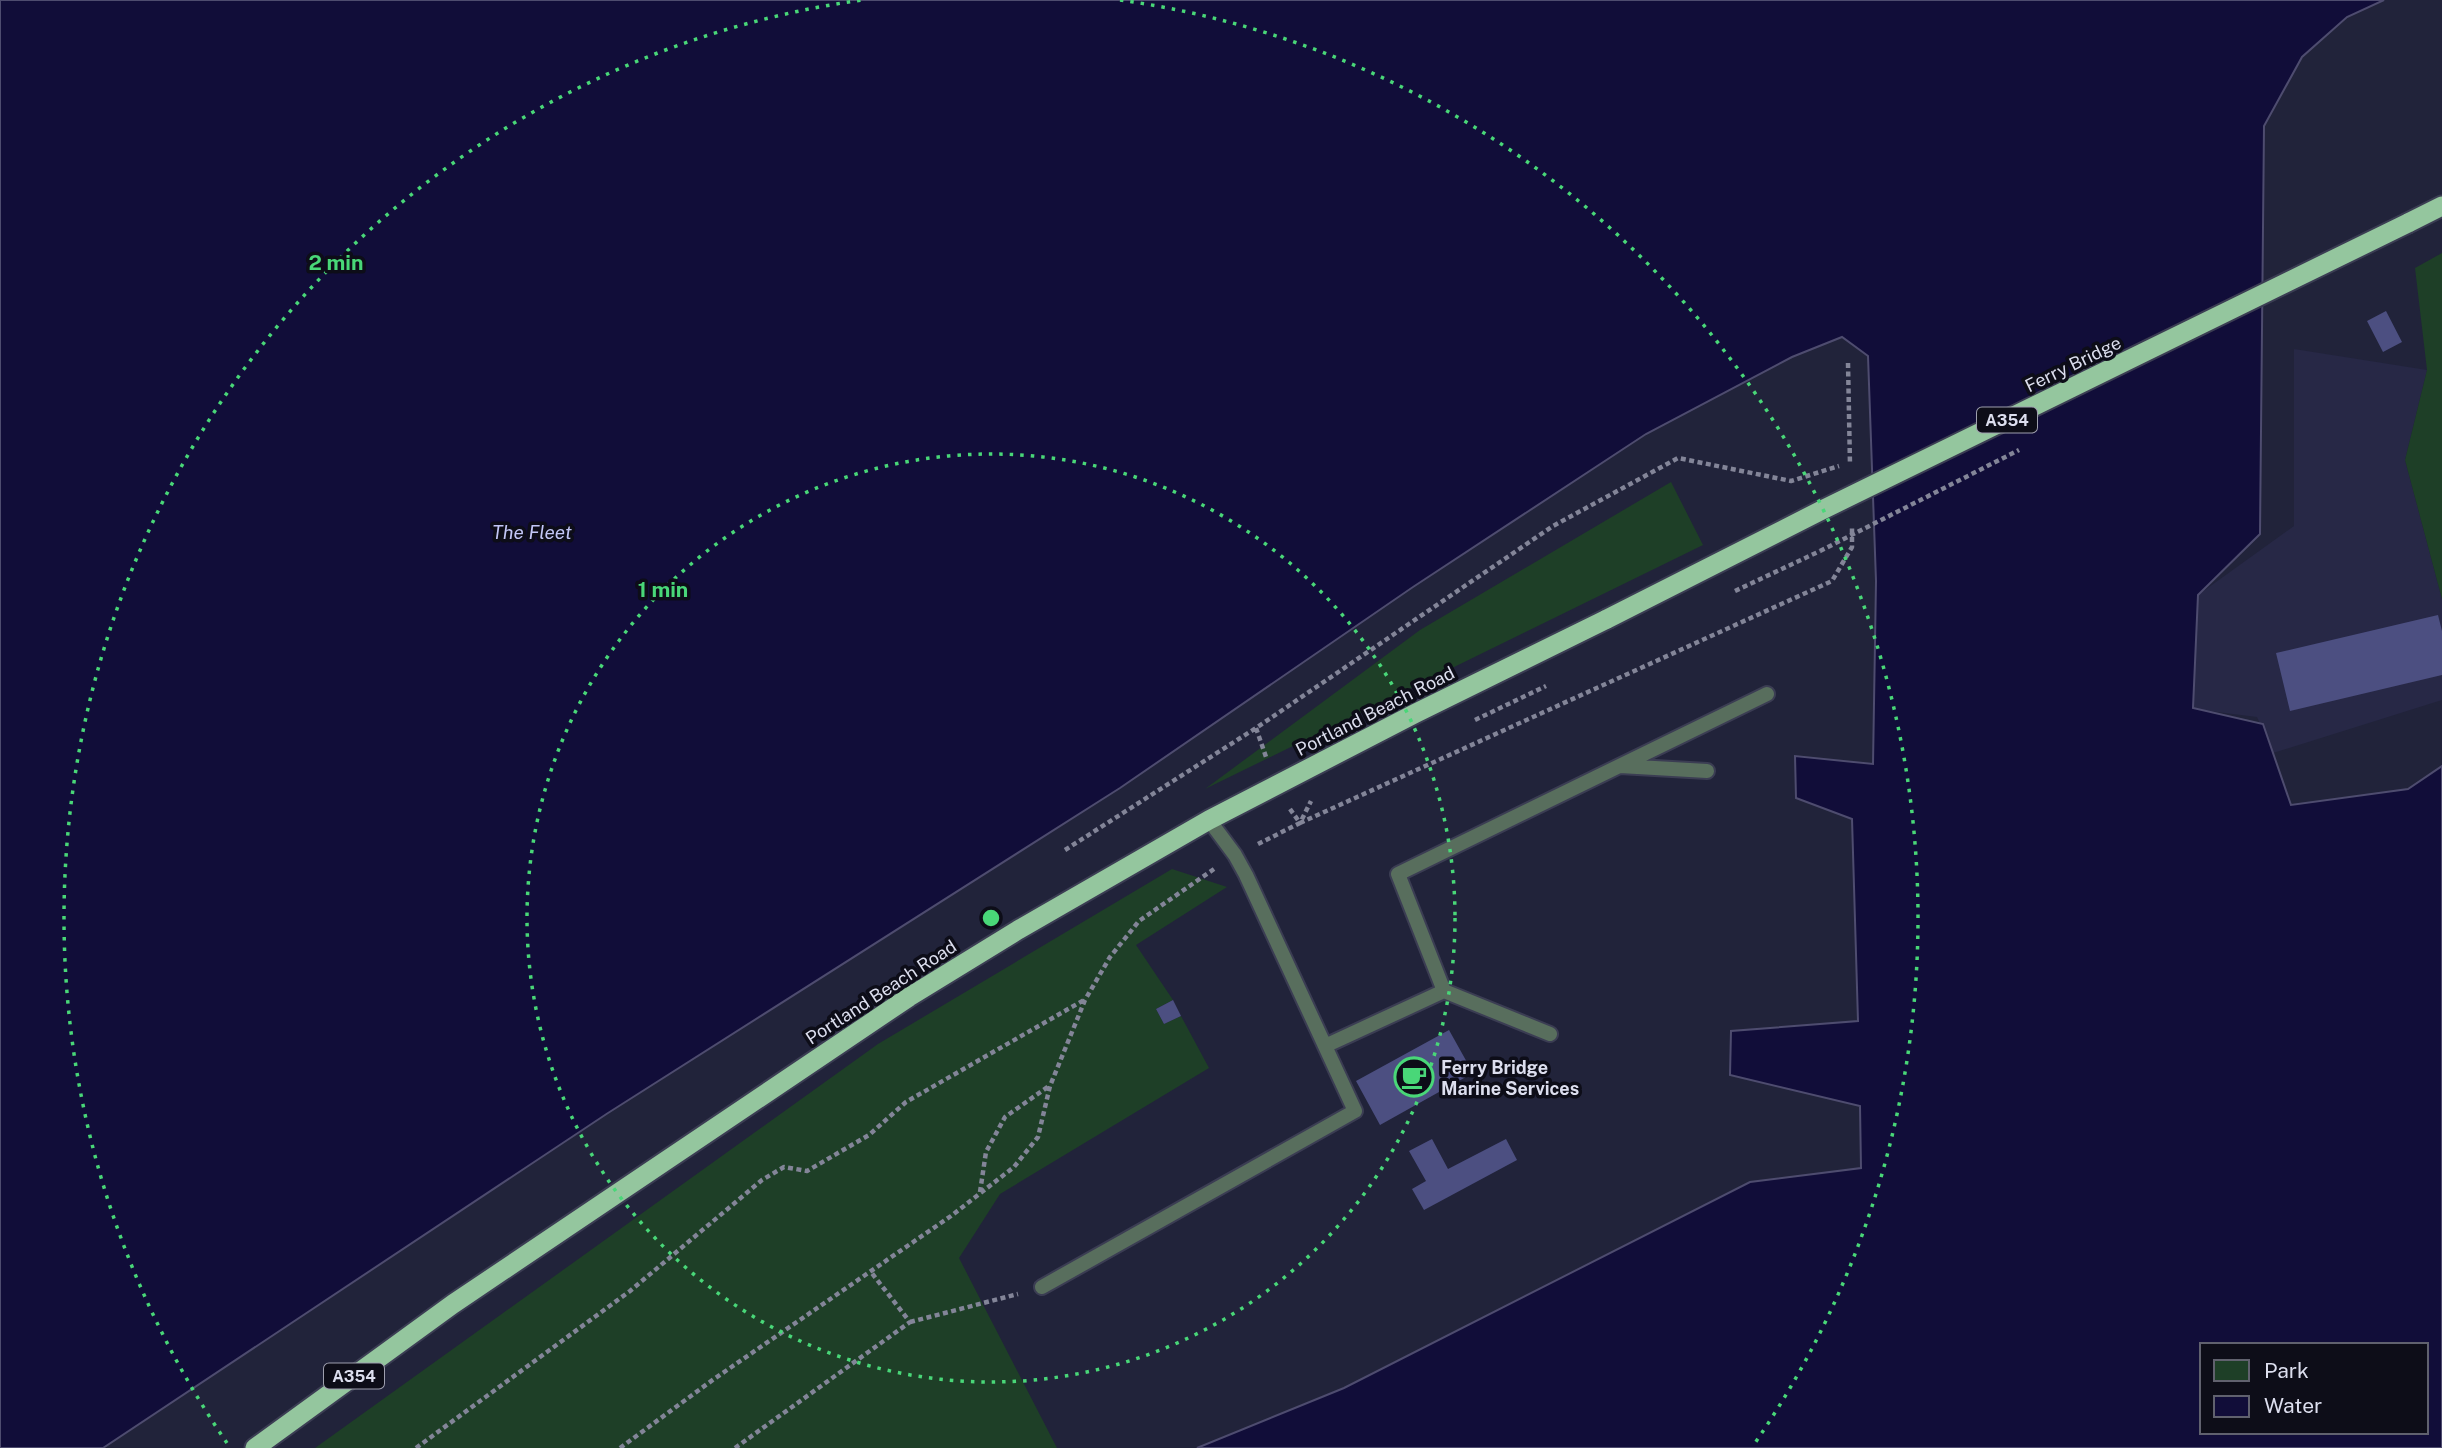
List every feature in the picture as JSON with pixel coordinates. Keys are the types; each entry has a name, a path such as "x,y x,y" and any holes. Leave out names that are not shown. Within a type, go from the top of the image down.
{"highway":[{"name":"Ferry Bridge","path":"1607,619 2442,206"},
{"name":"Portland Beach Road","path":"255,1448 453,1304 898,1004 1029,923 1209,820 1416,713 1607,619"}],"lane":[{"path":"1550,1034 1444,990 1398,874 1767,694"},
{"path":"1619,766 1707,771"},
{"path":"1042,1287 1355,1111 1235,855 1209,820"},
{"path":"1325,1046 1444,990"}],"path":[{"path":"1848,363 1850,468"},
{"path":"1065,850 1256,728 1553,526 1678,458 1791,481 1840,466"},
{"path":"620,1448 714,1378 951,1216 1014,1167 1038,1137 1050,1086 1085,1000 1110,957 1139,921 1235,855 1300,823 1832,581 1853,547 1852,520"},
{"path":"1728,594 1820,551"},
{"path":"1469,723 1553,682"},
{"path":"1300,823 1314,795"},
{"path":"415,1448 630,1291 762,1180 784,1167 807,1171 869,1135 906,1102 1085,1000"},
{"path":"980,1194 986,1152 1004,1117 1050,1086"},
{"path":"871,1272 910,1322"},
{"path":"735,1448 910,1322 1042,1287"}],"shaded area":[{"path":"2294,349 2427,370 2405,460 2442,599 2442,700 2273,753 2257,717 2193,709 2198,595 2294,526"}],"green space":[{"path":"2442,253 2442,599 2405,460 2427,370 2415,268"},
{"path":"1671,482 1703,545 1205,789 1420,630"},
{"path":"1172,869 1227,887 1136,945 1173,1000 1156,1009 1164,1024 1181,1016 1209,1068 1000,1194 959,1258 1057,1448 315,1448 878,1044"}],"water":[{"name":"The Fleet","path":"0,0 2384,0 2347,17 2302,57 2264,126 2260,534 2198,595 2193,708 2263,724 2291,805 2408,789 2442,766 2442,1448 1197,1448 1344,1388 1750,1182 1861,1168 1860,1106 1730,1075 1731,1031 1858,1021 1852,819 1796,798 1795,756 1873,764 1876,581 1868,356 1842,337 1792,357 1646,434 1413,587 1120,788 608,1113 103,1448 0,1448"}],"building":[{"path":"2386,311 2402,342 2383,352 2367,321"},
{"path":"2438,615 2442,631 2442,675 2290,711 2276,653"},
{"path":"1173,1000 1181,1016 1164,1024 1156,1009"},
{"name":"Ferry Bridge Marine Services","path":"1449,1030 1473,1073 1380,1125 1356,1081"},
{"path":"1432,1139 1448,1169 1506,1139 1517,1160 1424,1210 1412,1189 1426,1181 1409,1151"}],"place":[{"name":"Ferry Bridge Marine Services","path":"1414,1077"}]}
